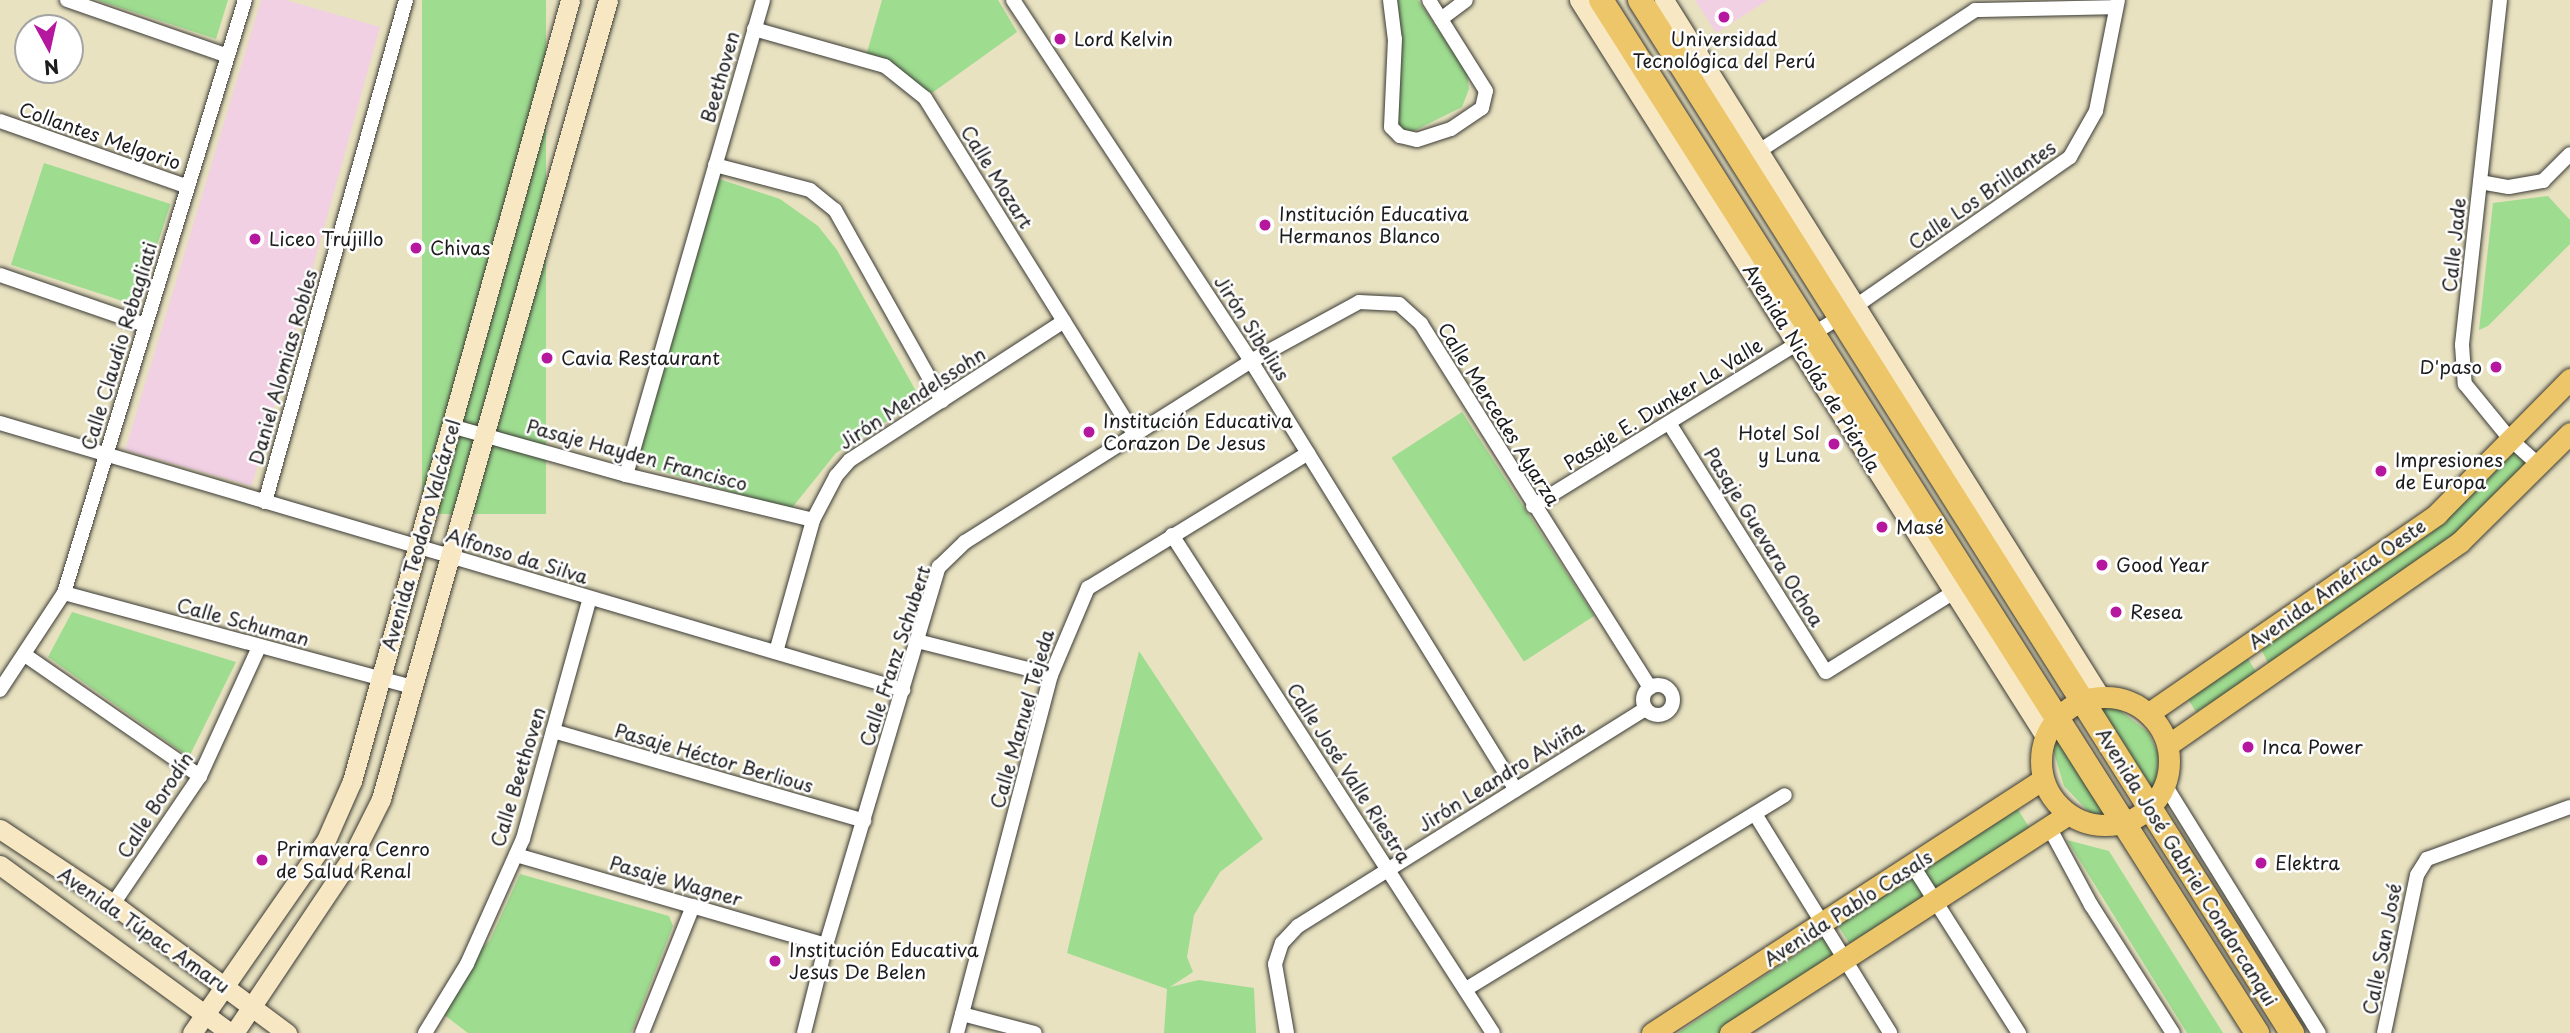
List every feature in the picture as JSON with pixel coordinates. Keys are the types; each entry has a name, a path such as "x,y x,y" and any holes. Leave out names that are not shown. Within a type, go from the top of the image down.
{"highway":[{"name":"Avenida Nicolás de Piérola","path":"1601,0 1805,339 2051,727"},
{"path":"1640,0 1707,88 2091,699"},
{"name":"Avenida José Gabriel Condorcanqui","path":"2091,699 2150,808 2292,1033"},
{"name":"Avenida José Gabriel Condorcanqui","path":"2051,727 2124,823 2257,1033"}],"main road":[{"name":"Avenida América Oeste","path":"2148,713 2437,514 2570,379"},
{"name":"Avenida América Oeste","path":"2168,745 2460,542 2570,433"},
{"path":"2249,646 2270,676"},
{"path":"2091,699 2126,701 2148,713 2168,745 2165,785 2150,808 2124,823 2101,825 2068,814 2052,799 2043,779 2051,727 2091,699"},
{"name":"Avenida Pablo Casals","path":"1652,1033 1913,866 2043,779"},
{"name":"Avenida Pablo Casals","path":"1730,1033 1934,898 2068,814"}],"street":[{"path":"66,0 228,56"},
{"name":"Calle Claudio Rebagliati","path":"0,690 64,593 245,0"},
{"name":"Daniel Alomias Robles","path":"265,502 406,0"},
{"name":"Avenida Teodoro Valcárcel","path":"192,1033 341,813 570,0"},
{"name":"Avenida Teodoro Valcárcel","path":"232,1033 252,1007 369,828 451,557 575,108 608,0"},
{"name":"Beethoven","path":"715,165 763,0"},
{"name":"Jirón Sibelius","path":"1013,0 1251,361 1516,790"},
{"path":"1390,0 1395,39 1391,127 1406,139 1417,140 1451,130 1482,108 1486,91 1429,0"},
{"path":"1441,19 1466,0"},
{"name":"Avenida Nicolás de Piérola","path":"1579,0 1805,339 1954,592 1977,610"},
{"path":"1664,0 1707,88 1759,151 1848,312"},
{"name":"Calle Jade","path":"2500,0 2462,345 2465,384 2510,439 2539,465"},
{"path":"1759,151 1975,10 2117,4"},
{"name":"Calle Los Brillantes","path":"1805,339 2070,157 2096,111 2117,4"},
{"name":"Calle Mozart","path":"754,29 885,66 925,98 1135,436"},
{"path":"542,100 575,108"},
{"name":"Collantes Melgorio","path":"0,121 188,187"},
{"path":"2480,182 2509,187 2543,181 2570,154"},
{"path":"626,475 715,165 810,190 835,211 942,401"},
{"path":"0,275 145,325"},
{"name":"Calle Mercedes Ayarza","path":"1251,361 1359,302 1399,304 1421,324 1533,506 1650,688"},
{"name":"Jirón Mendelssohn","path":"776,652 813,520 836,476 850,460 1064,321"},
{"name":"Pasaje E. Dunker La Valle","path":"1533,506 1805,339"},
{"name":"Calle Franz Schubert","path":"804,1033 826,945 939,567 965,542 1251,361"},
{"name":"Pasaje Guevara Ochoa","path":"1669,422 1826,672 1954,592"},
{"name":"Alfonso da Silva","path":"0,423 903,690"},
{"name":"Pasaje Hayden Francisco","path":"451,426 626,475 813,520"},
{"name":"Calle Manuel Tejeda","path":"957,1033 1051,676 1088,587 1308,453"},
{"name":"Calle José Valle Riestra","path":"1172,536 1493,1033"},
{"name":"Calle Schuman","path":"64,593 413,687"},
{"name":"Calle Beethoven","path":"425,1033 467,964 516,855 590,598"},
{"path":"918,641 1051,676"},
{"name":"Calle Borodín","path":"113,904 200,776 259,647"},
{"path":"25,655 200,776"},
{"path":"1650,688 1667,688 1673,704 1661,715 1645,709 1644,693 1650,688"},
{"name":"Jirón Leandro Alviña","path":"1287,1033 1275,964 1282,943 1298,926 1645,709"},
{"name":"Pasaje Héctor Berlious","path":"553,731 864,821"},
{"name":"Avenida José Gabriel Condorcanqui","path":"2165,785 2319,1033"},
{"path":"1466,989 1785,795"},
{"name":"Calle San José","path":"2384,1033 2417,875 2427,859 2570,807"},
{"path":"1755,814 1845,957 1889,1033"},
{"path":"2049,827 2091,905 2173,1033"},
{"name":"Avenida Túpac Amaru","path":"0,829 113,904 287,1033"},
{"name":"Pasaje Wagner","path":"516,855 826,945"},
{"name":"Avenida Túpac Amaru","path":"0,865 232,1033"},
{"path":"1913,866 2019,1033"},
{"path":"642,1033 693,906"},
{"path":"962,1014 1035,1033"}],"shaded area":[{"name":"Liceo Trujillo","path":"261,0 285,0 380,27 252,486 125,450"},
{"name":"Universidad Tecnológica del Perú","path":"1695,0 1768,0 1716,33"}],"green space":[{"path":"97,0 228,0 216,39"},
{"path":"422,0 546,0 546,514 422,514"},
{"path":"882,0 998,0 1017,32 925,98 866,56"},
{"path":"1384,0 1418,0 1467,73 1469,89 1462,107 1412,132 1399,132 1390,121 1390,33"},
{"path":"44,163 170,204 137,306 11,265"},
{"path":"719,179 780,199 818,226 837,250 921,400 836,453 791,509 636,464"},
{"path":"2548,196 2570,220 2570,244 2488,326 2479,330 2493,203"},
{"path":"1462,412 1594,616 1524,662 1392,458"},
{"path":"2511,448 2529,467 2447,546 2270,667 2259,645 2427,534"},
{"path":"72,612 236,662 189,757 48,657"},
{"path":"1139,651 1263,839 1220,872 1194,915 1187,957 1193,972 1170,987 1199,980 1254,988 1256,1033 1164,1033 1167,989 1067,953"},
{"path":"2245,654 2258,675 2196,712 2185,694"},
{"path":"2114,706 2148,732 2159,755 2155,792 2100,709"},
{"path":"2059,732 2113,813 2103,818 2089,812 2064,786 2052,746"},
{"path":"2017,808 2031,830 1849,943 1836,921"},
{"path":"2067,840 2109,851 2223,1033 2187,1033"},
{"path":"520,874 669,916 673,926 631,1033 468,1033 443,1014 467,964 490,940"},
{"path":"1823,937 1836,956 1720,1033 1678,1033"}],"place":[{"name":"Universidad Tecnológica del Perú","path":"1724,17"},
{"name":"Lord Kelvin","path":"1060,39"},
{"name":"Institución Educativa Hermanos Blanco","path":"1265,225"},
{"name":"Liceo Trujillo","path":"255,239"},
{"name":"Chivas","path":"416,248"},
{"name":"Cavia Restaurant","path":"547,358"},
{"name":"D'paso","path":"2496,367"},
{"name":"Institución Educativa Corazon De Jesus","path":"1089,432"},
{"name":"Hotel Sol y Luna","path":"1834,444"},
{"name":"Impresiones de Europa","path":"2381,471"},
{"name":"Masé","path":"1882,527"},
{"name":"Good Year","path":"2102,565"},
{"name":"Resea","path":"2116,612"},
{"name":"Inca Power","path":"2248,747"},
{"name":"Primavera Cenro de Salud Renal","path":"262,860"},
{"name":"Elektra","path":"2261,863"},
{"name":"Institución Educativa Jesus De Belen","path":"775,961"}]}
